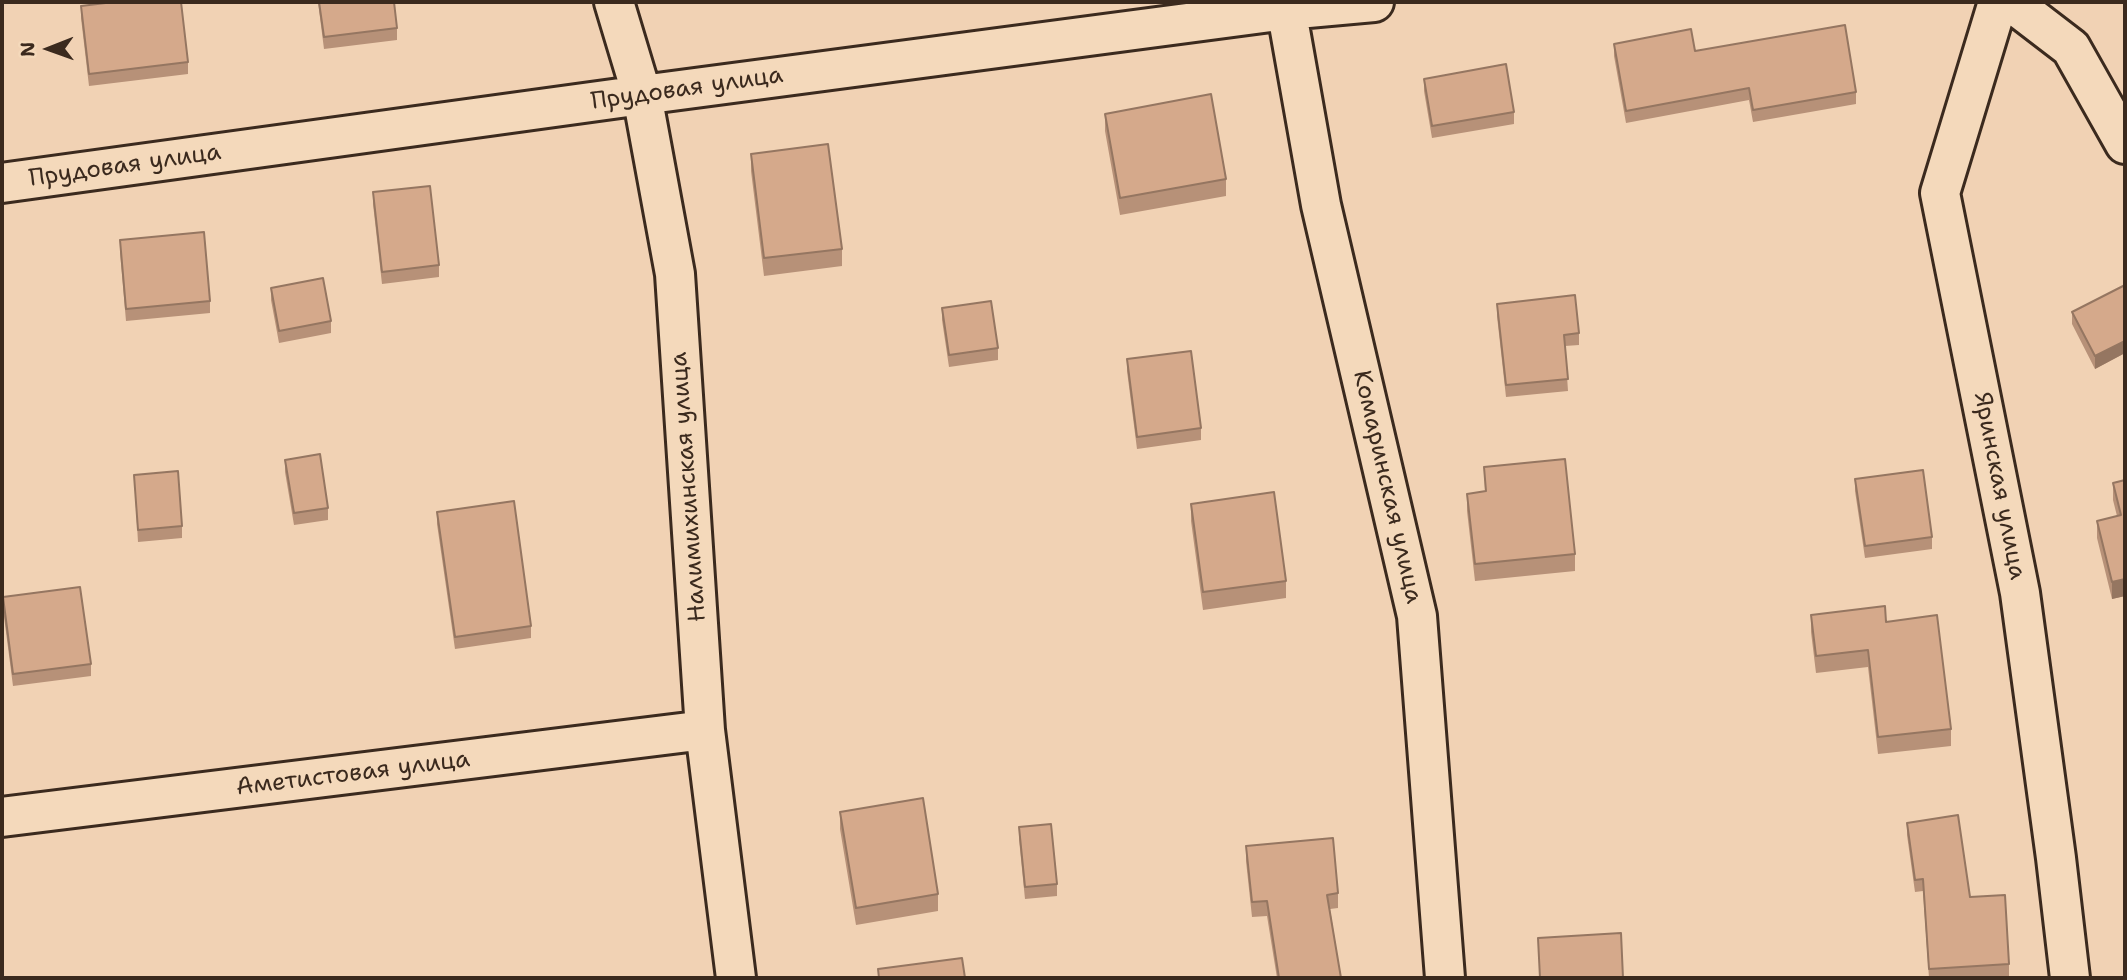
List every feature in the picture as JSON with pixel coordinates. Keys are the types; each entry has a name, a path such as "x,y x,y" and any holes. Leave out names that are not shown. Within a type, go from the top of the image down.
{"street":[{"name":"Налимихинская улица","path":"614,2 642,95 675,274 705,730 736,978"},
{"name":"Прудовая улица","path":"2,183 1286,6 1374,2"},
{"name":"Яринская улица","path":"1998,2 1940,192 2020,593 2070,978"},
{"path":"2011,2 2071,48 2125,144"},
{"name":"Комаринская улица","path":"1286,6 1321,205 1417,616 1445,978"},
{"name":"Аметистовая улица","path":"2,817 705,730"}],"building":[{"path":"114,2 181,2 188,62 89,74 81,6"},
{"path":"319,2 394,2 397,28 324,37"},
{"path":"1845,25 1856,92 1753,110 1749,88 1626,111 1614,44 1691,29 1695,51"},
{"path":"1506,64 1514,112 1432,126 1424,79"},
{"path":"1211,94 1226,179 1120,198 1105,114"},
{"path":"828,144 842,249 764,258 751,154"},
{"path":"430,186 439,265 382,272 373,192"},
{"path":"204,232 210,301 126,309 120,240"},
{"path":"323,278 331,321 279,331 271,288"},
{"path":"2125,285 2125,341 2095,356 2072,312"},
{"path":"1575,295 1579,333 1564,335 1568,379 1506,385 1497,304"},
{"path":"991,301 998,348 949,355 942,308"},
{"path":"1191,351 1201,428 1137,437 1127,359"},
{"path":"320,454 328,508 294,513 285,460"},
{"path":"1565,459 1575,554 1475,564 1467,494 1486,491 1484,467"},
{"path":"1923,470 1932,537 1865,546 1855,479"},
{"path":"178,471 182,526 138,530 134,475"},
{"path":"2125,480 2125,579 2112,582 2097,521 2121,515 2113,483"},
{"path":"1274,492 1286,581 1203,592 1191,504"},
{"path":"514,501 531,626 455,637 437,512"},
{"path":"80,587 91,664 13,674 3,597"},
{"path":"1885,606 1886,622 1937,615 1951,729 1878,737 1868,650 1816,656 1811,615"},
{"path":"923,798 938,894 856,908 840,812"},
{"path":"1958,815 1970,897 2005,895 2009,964 1929,969 1923,879 1915,880 1907,823"},
{"path":"1051,824 1057,884 1025,887 1019,827"},
{"path":"1333,838 1338,893 1327,895 1341,978 1279,978 1267,901 1252,902 1246,846"},
{"path":"1621,933 1623,978 1540,978 1538,938"},
{"path":"962,958 965,978 879,978 878,969"}]}
